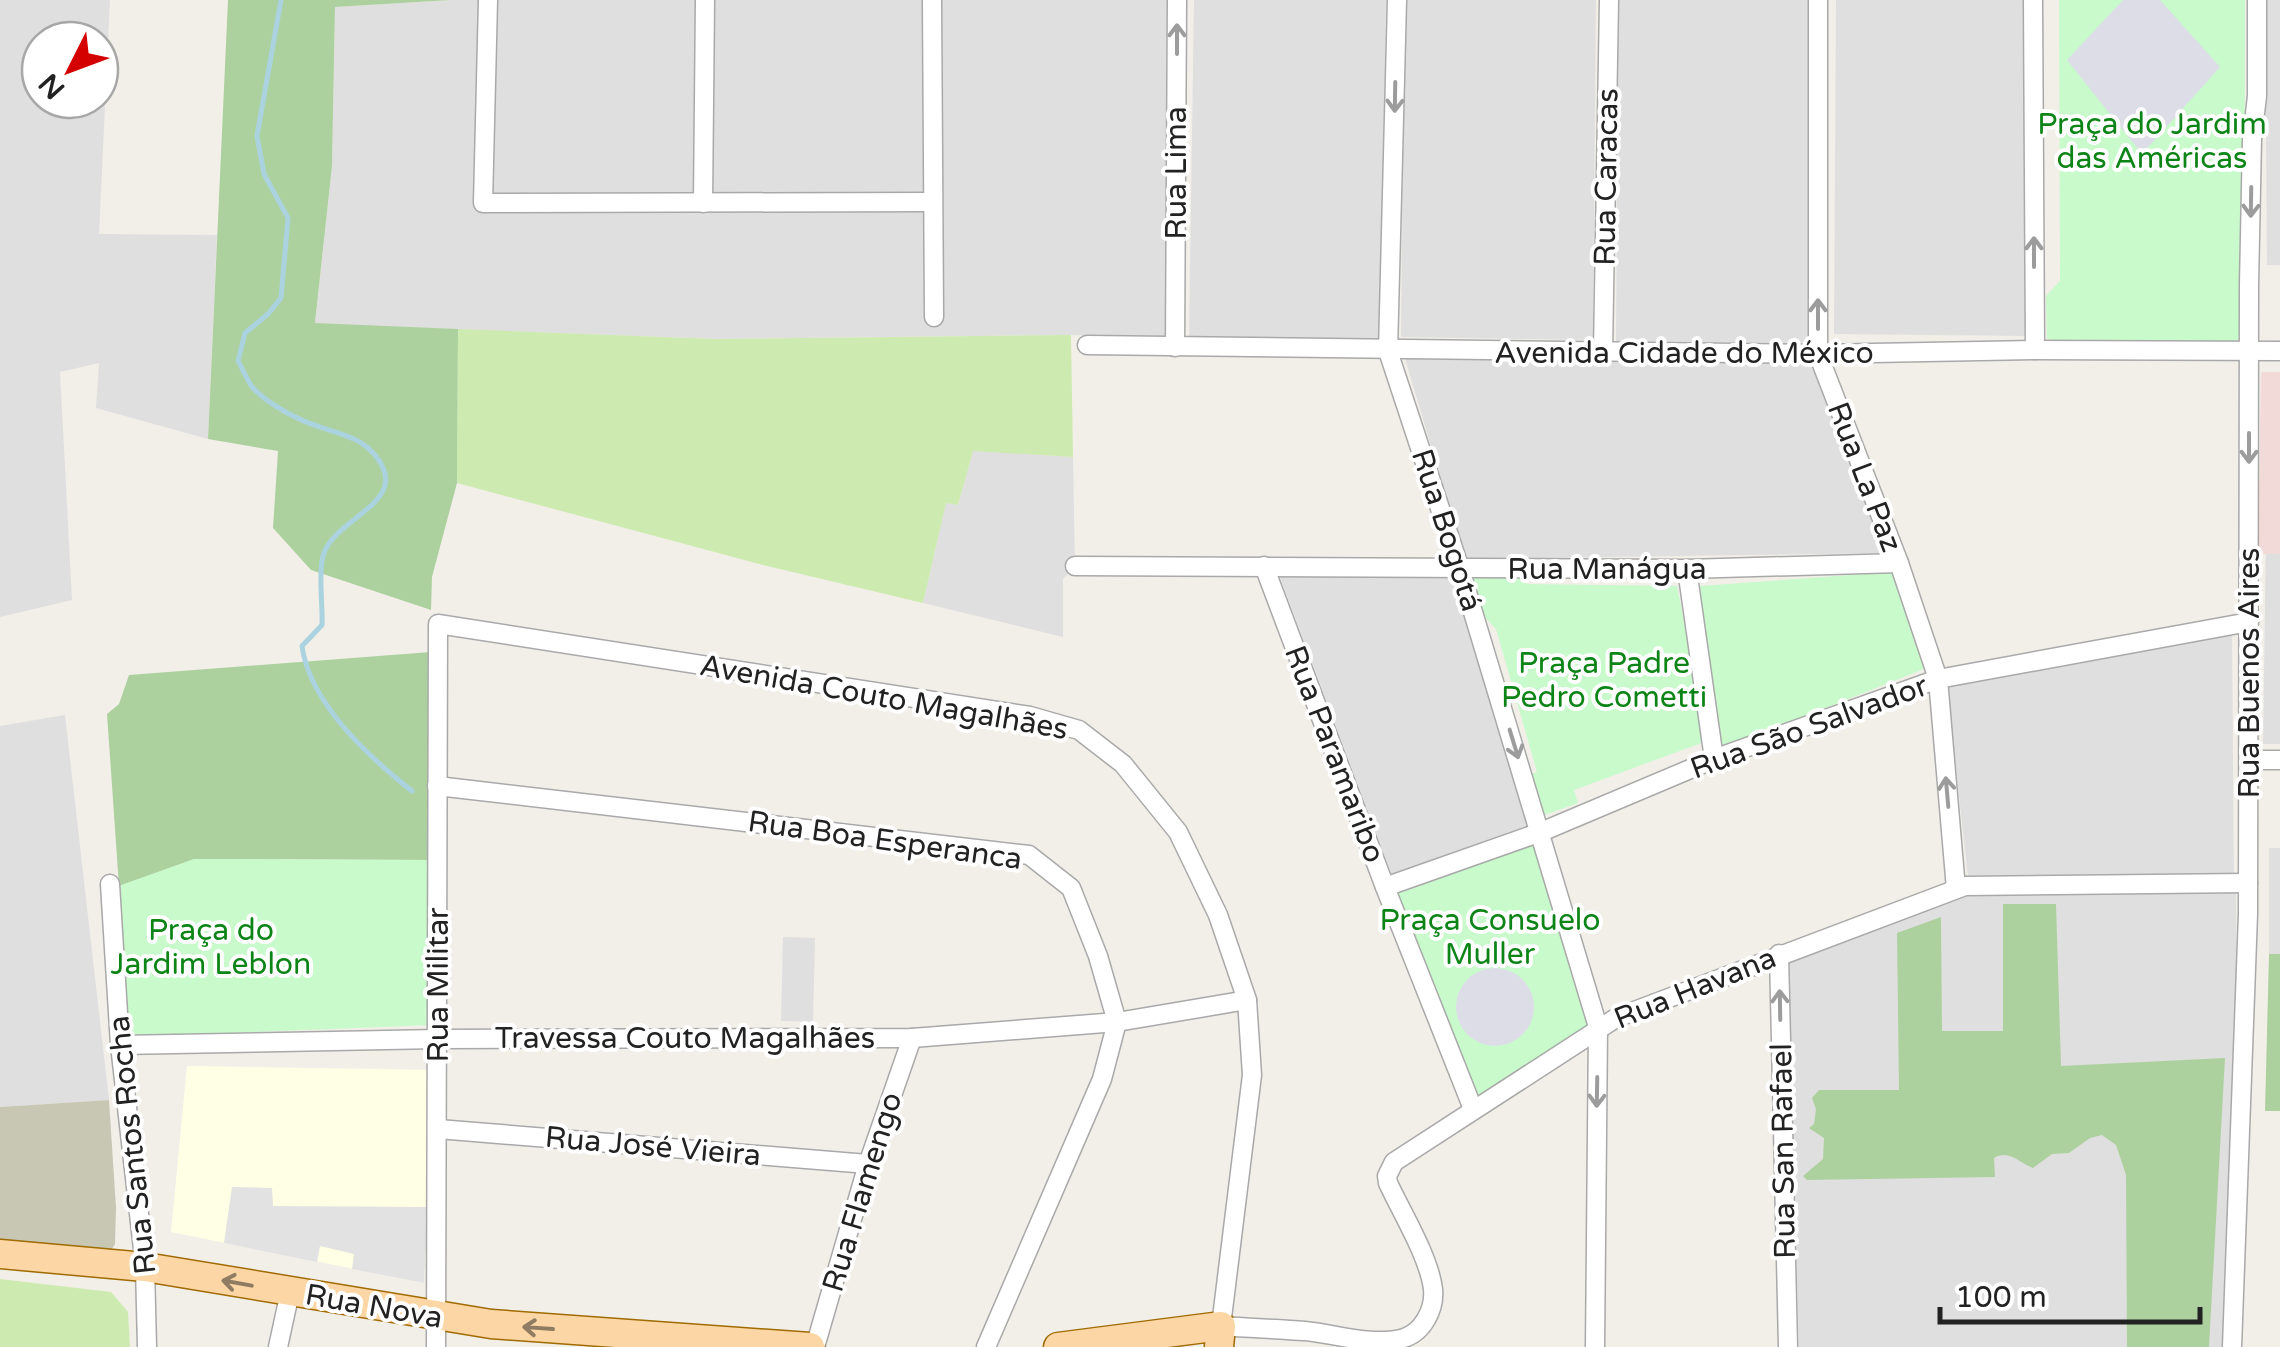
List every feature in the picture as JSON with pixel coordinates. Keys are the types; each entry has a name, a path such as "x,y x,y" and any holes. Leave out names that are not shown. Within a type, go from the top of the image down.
{"main road":[{"name":"Rua Nova","path":"0,1254 146,1268 437,1318 680,1343 812,1347"},
{"path":"1058,1347 1220,1337"}],"street":[{"path":"488,0 483,203 932,202"},
{"path":"702,203 705,0"},
{"path":"932,0 934,316"},
{"name":"Rua Lima","path":"1175,347 1178,0"},
{"name":"Rua Bogotá","path":"1398,0 1388,351 1542,832 1598,1027 1595,1347"},
{"name":"Rua Caracas","path":"1603,353 1609,0"},
{"name":"Rua La Paz","path":"1818,0 1818,354 1899,563 1938,680 1956,889"},
{"path":"2033,0 2035,350"},
{"name":"Rua Buenos Aires","path":"2232,1347 2248,883 2248,350 2252,140 2257,96 2256,0"},
{"name":"Avenida Cidade do México","path":"1087,345 1603,353 2280,351"},
{"name":"Rua Manágua","path":"1075,566 1687,569 1899,563"},
{"name":"Rua Paramaribo","path":"1264,566 1473,1109"},
{"path":"1687,569 1714,758"},
{"name":"Rua São Salvador","path":"1385,887 1542,832 1714,758 1938,680 2250,622"},
{"name":"Rua Militar","path":"436,1347 438,624"},
{"name":"Avenida Couto Magalhães","path":"438,624 1030,716 1079,730 1124,764 1178,832 1218,916 1248,1000 1252,1075 1220,1337"},
{"path":"2250,760 2280,760"},
{"name":"Rua Boa Esperanca","path":"438,786 1029,855 1071,888 1098,956 1117,1022"},
{"name":"Rua Havana","path":"1220,1337 1306,1331 1382,1341 1416,1332 1428,1315 1433,1294 1427,1268 1388,1183 1390,1168 1402,1155 1598,1027 1779,954 1956,889 1982,884 2248,883"},
{"name":"Rua Santos Rocha","path":"110,884 120,1044 146,1268 147,1347"},
{"name":"Rua San Rafael","path":"1779,954 1788,1347"},
{"name":"Travessa Couto Magalhães","path":"120,1044 912,1038 1117,1022 1248,1000"},
{"path":"986,1347 1102,1078 1117,1022"},
{"name":"Rua Flamengo","path":"812,1347 868,1164 912,1038"},
{"name":"Rua José Vieira","path":"438,1129 868,1164"},
{"path":"278,1347 290,1292"}],"shaded area":[{"path":"0,0 110,0 109,20 20,20 20,120 104,120 99,234 217,235 208,439 96,408 99,363 60,372 72,600 0,617"},
{"path":"451,0 1172,0 1169,337 716,339 315,324 332,166 335,7"},
{"path":"1194,0 1386,0 1381,340 1189,336"},
{"path":"1404,0 1596,0 1593,340 1401,337"},
{"path":"1618,0 1811,0 1809,343 1616,341"},
{"path":"1836,0 2029,0 2027,336 1834,334"},
{"path":"2123,0 2160,0 2220,67 2142,154 2067,60"},
{"path":"2265,0 2280,0 2280,265 2267,265"},
{"path":"1405,359 1810,361 1889,553 1465,559"},
{"path":"2261,372 2280,372 2280,554 2258,554"},
{"path":"973,450 1073,457 1075,566 1063,579 1063,637 923,603 946,502 958,505"},
{"path":"2266,536 2280,536 2280,744 2263,744"},
{"path":"1278,572 1454,578 1529,827 1392,875"},
{"path":"2232,634 2234,878 1968,878 1947,685"},
{"path":"65,715 109,1100 0,1107 0,726"},
{"path":"2269,848 2280,848 2280,954 2269,954"},
{"path":"2236,891 2237,1050 2225,1347 1799,1347 1787,961 1969,892"},
{"path":"783,937 815,938 813,1022 781,1021"},
{"path":"1495,968 1510,971 1522,980 1531,992 1531,1022 1522,1034 1510,1043 1495,1046 1480,1043 1468,1034 1459,1022 1456,1007 1459,992 1468,980 1480,971"},
{"path":"187,1066 437,1070 424,1283 171,1232"},
{"path":"109,1100 116,1208 115,1244 110,1252 0,1239 0,1107"},
{"path":"232,1187 272,1188 273,1206 428,1207 424,1283 352,1269 354,1254 320,1246 317,1262 224,1243"}],"green space":[{"path":"228,0 451,0 335,7 332,166 315,323 458,329 457,483 432,577 431,610 311,570 273,528 278,451 208,439"},
{"name":"Praça do Jardim das Américas","path":"2059,0 2245,0 2244,331 2236,342 2047,338 2046,296 2060,281"},
{"path":"458,329 716,339 1071,335 1073,457 973,451 958,505 946,503 923,603 763,565 457,483"},
{"path":"1893,572 1899,577 1924,669 1729,746 1719,743 1700,586"},
{"name":"Praça Padre Pedro Cometti","path":"1526,573 1527,584 1677,586 1707,738 1704,742 1574,790 1578,803 1539,817 1527,775 1537,772 1496,629 1474,606 1469,580 1474,574"},
{"path":"431,652 432,860 195,859 119,886 107,714 119,704 129,675"},
{"name":"Praça Consuelo Muller","path":"1535,843 1593,1023 1483,1099 1475,1098 1397,891"},
{"name":"Praça do Jardim Leblon","path":"194,859 432,860 433,1025 130,1037 119,886"},
{"path":"2003,904 2056,904 2061,1066 2225,1058 2209,1347 2127,1347 2126,1175 2116,1145 2102,1135 2090,1138 2069,1153 2052,1154 2033,1168 2009,1156 1999,1156 1994,1158 1995,1177 1807,1180 1803,1176 1823,1159 1824,1138 1809,1128 1814,1124 1816,1109 1812,1098 1819,1090 1899,1090 1897,933 1941,917 1942,1031 2003,1031"},
{"path":"2269,954 2280,954 2280,1111 2265,1111"},
{"path":"0,1279 111,1292 128,1312 130,1347 0,1347"}],"waterway":[{"path":"281,0 257,136 264,174 288,218 281,298 245,333 238,361 251,385 267,400 302,420 362,444 384,471 385,485 379,497 341,530 323,556 322,625 302,646 317,688 344,728 412,791"}]}
